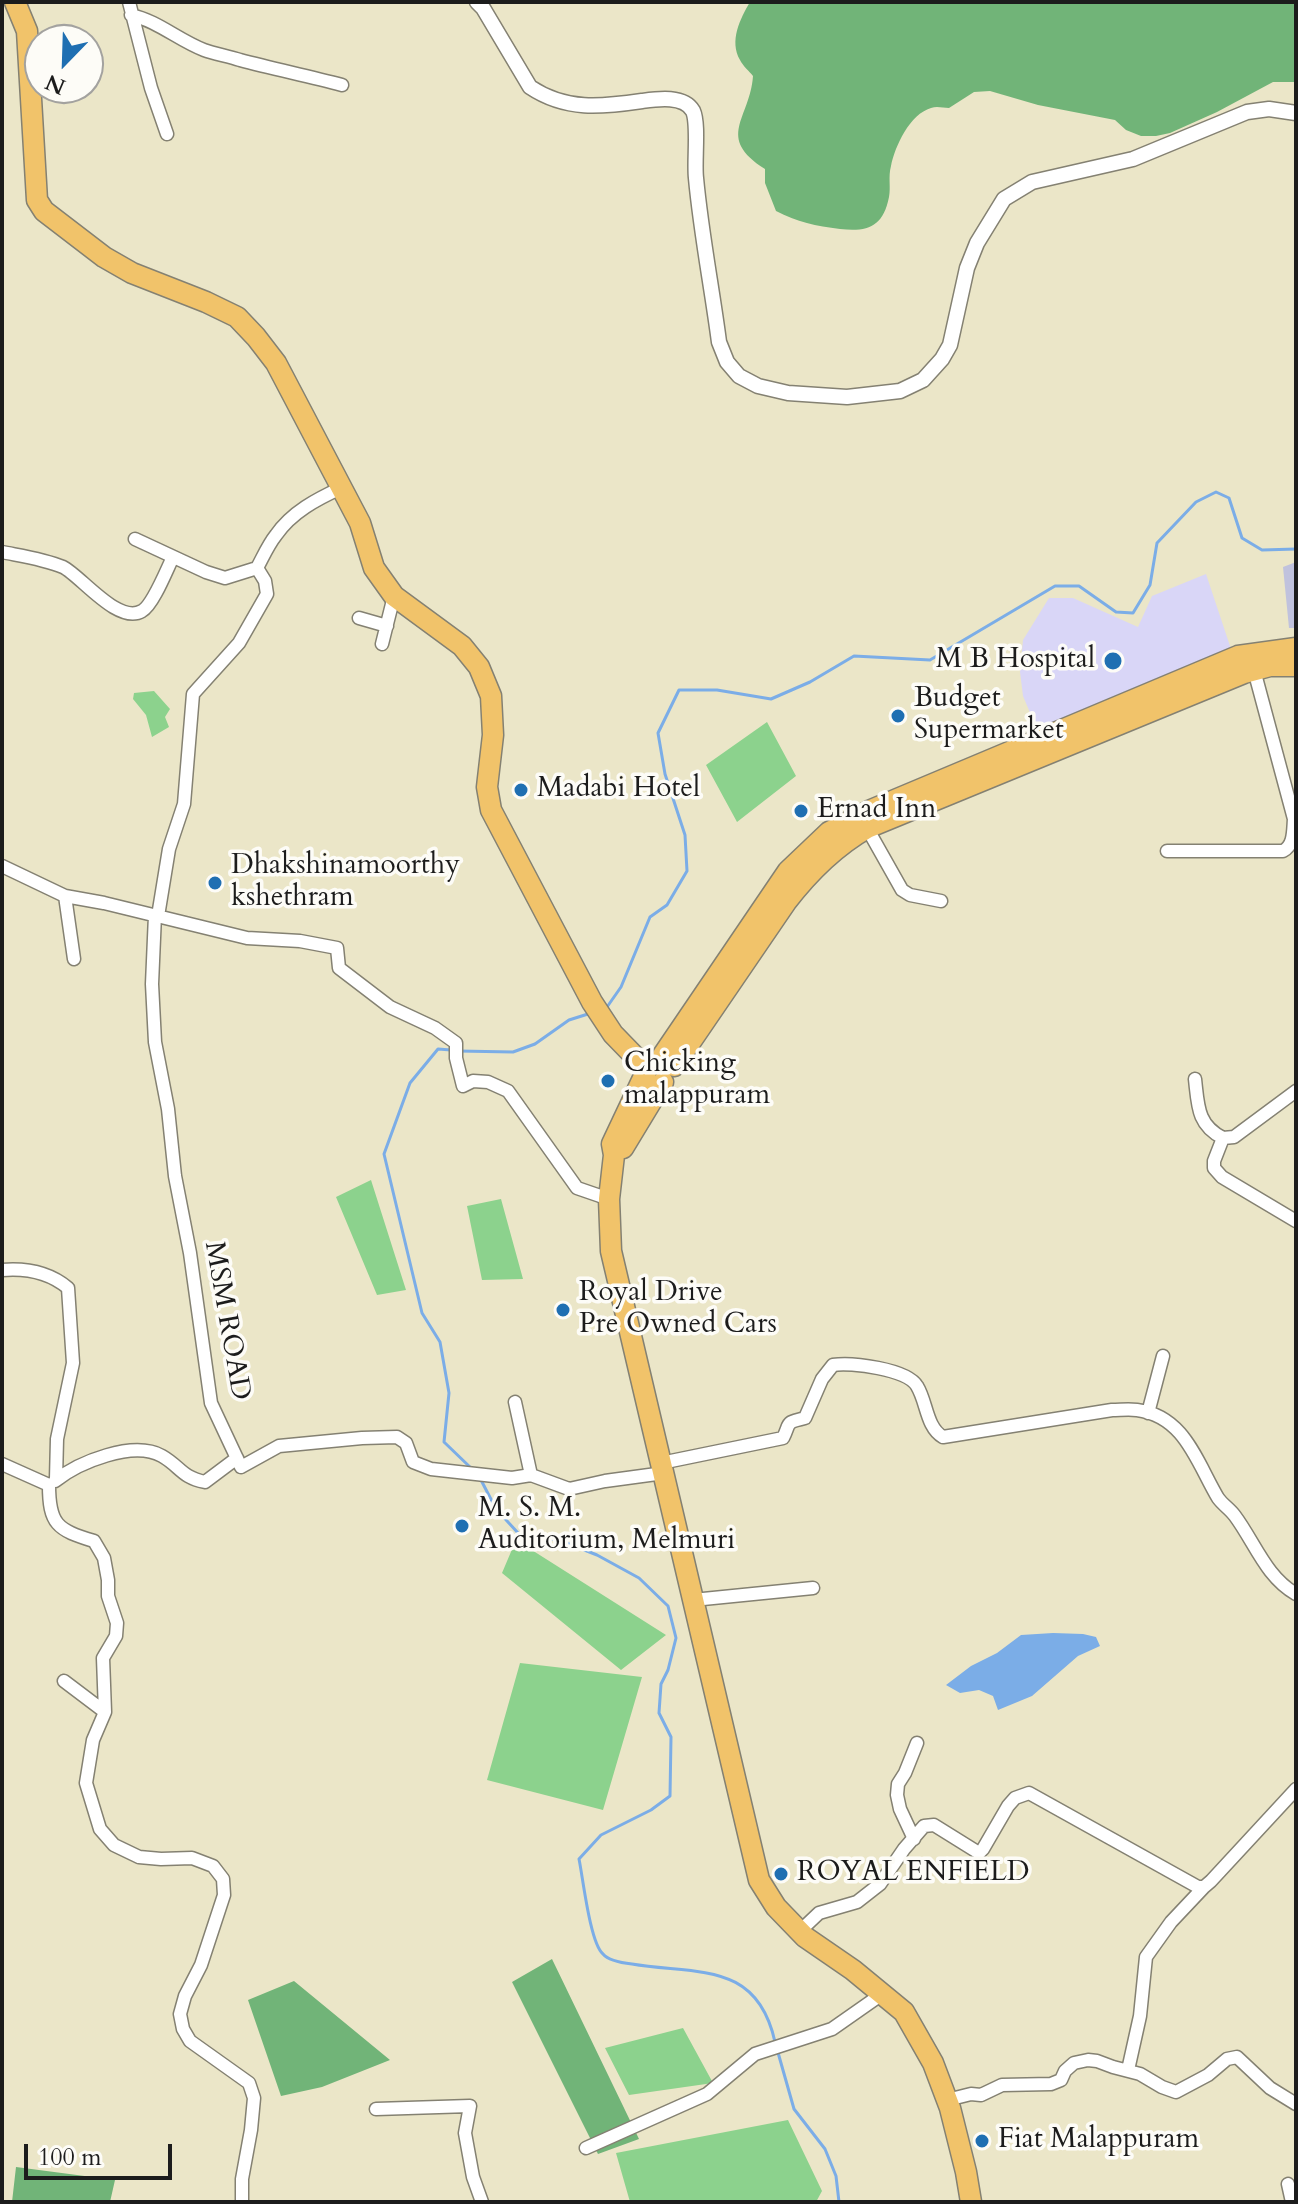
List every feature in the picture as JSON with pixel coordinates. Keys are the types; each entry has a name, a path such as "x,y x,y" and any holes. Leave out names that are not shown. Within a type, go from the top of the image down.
{"highway":[{"path":"15,2 27,31 37,200 44,211 104,257 132,273 237,317 276,363 360,523 374,568 394,596 462,646 479,667 491,696 493,735 487,787 491,810 592,1002 613,1034 658,1066"},
{"path":"658,1066 803,879 847,839 1168,696 1238,656 1296,648"},
{"path":"971,2202 947,2100 933,2063 904,2012 853,1970 805,1937 776,1907 759,1880 611,1251 609,1199 614,1155 623,1149 658,1066 788,871 829,832 871,810 1168,696 1270,666 1296,666"}],"street":[{"path":"477,2 530,87 540,94 572,105 598,107 675,100 687,105 693,112 696,177 719,342 727,362 739,376 758,386 788,393 847,397 900,391 923,380 950,345 967,268 977,243 1004,199 1032,182 1133,159 1247,112 1269,109 1296,113"},
{"path":"130,9 207,51 342,85"},
{"path":"130,9 167,134"},
{"path":"135,539 225,578 257,568 276,535 293,516 313,501 341,488"},
{"path":"2,552 66,568 100,598 121,610 135,613 145,611 173,557"},
{"name":"MSM ROAD","path":"237,1458 211,1403 190,1253 175,1176 168,1109 155,1042 152,984 156,916 169,849 184,804 193,694 239,643 267,594 265,581 257,568"},
{"path":"382,644 394,596"},
{"path":"359,618 387,626"},
{"path":"1167,851 1283,851 1289,848 1295,819 1254,670"},
{"path":"867,828 902,890 910,895 941,901"},
{"path":"2,866 65,896 247,938 300,941 337,948 339,968 390,1007 435,1028 456,1043 456,1058 463,1086 473,1081 488,1082 508,1091 577,1188 609,1199"},
{"path":"65,896 74,959"},
{"path":"1195,1079 1199,1110 1206,1126 1223,1138 1234,1137 1296,1091"},
{"path":"1223,1138 1214,1168 1222,1177 1296,1221"},
{"path":"2,1270 32,1270 60,1281 68,1288 73,1363 57,1439 49,1508 55,1522 73,1534 94,1541 104,1558 108,1596 117,1623 116,1636 103,1658 105,1712 93,1740 86,1783 100,1829 114,1845 139,1857 192,1858 213,1866 223,1879 224,1895 201,1965 185,1996 180,2014 190,2041 249,2083 254,2098 242,2179 242,2202"},
{"path":"1148,1413 1163,1356"},
{"path":"52,1482 65,1472 119,1452 145,1450 160,1455 189,1478 205,1482 237,1458 241,1467 279,1446 397,1437 406,1443 413,1462 431,1469 512,1478 531,1475 569,1489 783,1438 791,1421 805,1418 822,1379 833,1365 848,1363 904,1375 916,1384 936,1433 943,1437 1112,1410 1138,1410 1158,1416 1178,1429 1190,1444 1220,1501 1236,1516 1270,1571 1296,1594"},
{"path":"515,1402 531,1475"},
{"path":"2,1464 52,1482"},
{"path":"693,1600 813,1588"},
{"path":"64,1681 105,1712"},
{"path":"914,1839 897,1795 898,1784 917,1743"},
{"path":"1128,2070 1140,2016 1146,1957 1171,1922 1296,1789"},
{"path":"800,1931 819,1913 857,1902 880,1884 924,1826 934,1825 979,1853 1008,1806 1015,1798 1029,1793 1198,1887 1204,1887"},
{"path":"586,2148 707,2094 755,2054 832,2029 882,1994"},
{"path":"947,2100 971,2094 981,2095 1002,2085 1051,2084 1061,2080 1074,2063 1088,2060 1140,2074 1176,2092 1208,2075 1227,2059 1237,2057 1270,2088 1296,2104"},
{"path":"376,2109 470,2106 465,2133 473,2177 482,2202"},
{"path":"1288,2184 1292,2202"}],"shaded area":[{"path":"1296,562 1296,628 1289,628 1283,567"},
{"name":"M B Hospital","path":"1206,574 1231,649 1039,734 1023,696 1020,672 1023,640 1049,598 1073,598 1138,627 1152,596"}],"green space":[{"path":"750,2 1296,2 1296,82 1273,82 1217,112 1156,136 1141,136 1126,130 1115,120 1038,105 990,91 974,92 949,108 933,107 923,111 910,124 893,158 889,197 878,221 866,228 831,228 799,221 776,211 765,183 765,169 750,158 738,137 753,76 740,60 736,38"},
{"path":"154,691 170,709 165,717 169,727 152,737 146,715 133,699 134,693"},
{"path":"767,722 796,776 737,822 706,765"},
{"path":"371,1180 406,1290 377,1295 336,1197"},
{"path":"501,1199 523,1279 482,1280 467,1206"},
{"path":"516,1540 666,1635 621,1670 502,1573"},
{"path":"520,1663 642,1677 603,1810 487,1780"},
{"path":"552,1959 639,2139 598,2154 512,1982"},
{"path":"294,1981 390,2060 322,2087 281,2096 248,2000"},
{"path":"683,2028 713,2083 629,2095 605,2048"},
{"path":"788,2120 822,2191 816,2202 630,2202 616,2153"},
{"path":"16,2167 115,2180 110,2202 12,2202"}],"water":[{"path":"1053,1633 1096,1637 1100,1646 1078,1656 1032,1696 998,1710 993,1696 979,1690 960,1693 946,1685 1021,1635"}],"waterway":[{"path":"607,1007 621,987 650,917 667,905 687,871 685,835 665,774 658,733 679,690 717,690 771,699 810,682 854,656 930,660 1055,586 1079,586 1116,612 1133,613 1150,585 1157,543 1196,502 1216,492 1229,498 1242,538 1262,550 1296,549"},
{"path":"458,1051 513,1052 535,1044 569,1020 588,1014"},
{"path":"451,1050 438,1049 410,1083 384,1154 422,1313 440,1342 449,1393 444,1442 471,1468"},
{"path":"481,1480 496,1509 519,1534 559,1540 597,1555 639,1578 668,1606 676,1638 661,1684 659,1713 671,1737 670,1796 651,1810 601,1835 579,1859 598,1948 616,1961 701,1972 739,1984 754,1997 766,2016 775,2042"},
{"path":"777,2049 794,2109 825,2149 836,2176 839,2202"}],"place":[{"name":"M B Hospital","path":"1113,661"},
{"name":"Budget Supermarket","path":"898,716"},
{"name":"Madabi Hotel","path":"521,790"},
{"name":"Ernad Inn","path":"801,811"},
{"name":"Dhakshinamoorthy kshethram","path":"215,883"},
{"name":"Chicking malappuram","path":"608,1081"},
{"name":"Royal Drive Pre Owned Cars","path":"563,1310"},
{"name":"M. S. M. Auditorium, Melmuri","path":"462,1526"},
{"name":"ROYAL ENFIELD","path":"781,1874"},
{"name":"Fiat Malappuram","path":"982,2141"}]}
